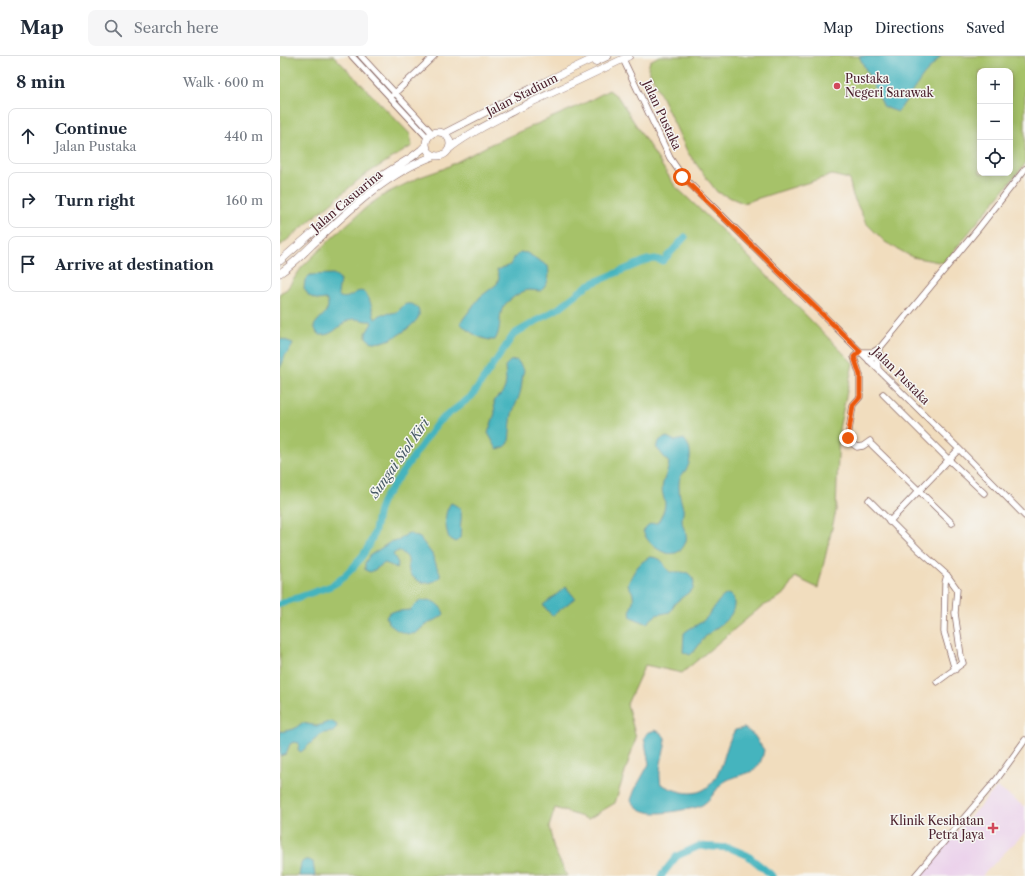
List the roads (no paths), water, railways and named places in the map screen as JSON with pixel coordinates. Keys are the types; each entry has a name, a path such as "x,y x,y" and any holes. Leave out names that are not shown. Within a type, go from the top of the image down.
{"main road":[{"name":"Jalan Stadium","path":"445,133 542,83 599,56"},
{"path":"572,70 608,56"},
{"name":"Jalan Stadium","path":"449,149 464,138 507,115 624,57"},
{"path":"438,131 445,133 450,141 449,149 441,156 434,156 428,152 428,138 438,131"},
{"name":"Jalan Casuarina","path":"280,261 367,185 421,150 428,138"},
{"name":"Jalan Casuarina","path":"280,273 290,266 346,214 386,181 423,160 434,156"}],"street":[{"path":"352,56 428,138"},
{"path":"361,56 402,100 428,138"},
{"path":"394,92 434,56"},
{"name":"Jalan Pustaka","path":"624,57 670,158 682,177 861,352 1025,516"},
{"path":"389,86 404,84"},
{"path":"402,100 404,84"},
{"path":"394,92 394,99 399,107"},
{"path":"869,361 978,229 1025,169"},
{"path":"881,348 873,352 861,352 854,357 860,375 860,397 853,405 848,438 852,444 857,447 871,443 952,523"},
{"path":"878,369 877,360 881,348"},
{"path":"883,394 984,493"},
{"path":"889,522 959,449"},
{"path":"869,500 889,522 947,575 958,589 955,613 963,663 937,682"},
{"path":"947,575 945,583 944,632 955,670"},
{"path":"915,876 997,779 1025,740"}],"water":[{"path":"859,56 941,56 923,76 898,112 884,107"},
{"path":"520,252 527,253 548,266 549,277 546,285 541,291 526,290 515,296 503,307 495,340 485,339 467,330 460,323 480,297 497,284 499,277 497,270 510,265 513,259"},
{"path":"333,274 340,280 338,294 340,297 347,297 360,291 364,292 370,300 375,319 382,314 396,312 406,304 413,304 417,308 419,313 418,318 401,334 385,341 371,341 366,337 366,333 372,323 371,321 357,319 352,319 345,322 329,334 320,335 317,333 314,326 327,311 328,303 326,299 318,300 309,296 304,288 305,280 310,275"},
{"path":"282,339 293,343 280,368 280,340"},
{"path":"517,360 524,370 519,398 512,413 509,442 503,448 497,449 488,433 495,413 494,402 497,397 502,394 505,387 505,366 510,361"},
{"path":"667,437 675,441 684,439 690,450 688,466 679,480 679,490 683,510 682,523 686,535 686,541 677,553 670,554 657,549 651,544 643,531 652,523 657,523 664,508 665,503 662,488 669,463 656,447 660,440"},
{"path":"451,503 459,508 461,515 460,538 456,542 449,538 446,529 446,516 448,507"},
{"path":"408,533 420,538 432,554 440,573 440,577 428,583 419,581 411,575 407,558 398,551 393,554 398,563 397,568 385,563 370,572 365,570 365,563 369,556 392,541 398,541"},
{"path":"650,557 661,560 670,572 688,573 693,578 694,583 693,589 675,603 670,612 656,615 647,623 631,617 630,611 633,598 628,584 636,568"},
{"path":"566,587 575,598 552,616 543,605"},
{"path":"728,594 733,597 734,604 731,615 727,620 706,636 695,651 690,655 683,652 684,633 703,621 721,598"},
{"path":"429,600 438,605 444,614 438,619 423,626 416,633 407,634 402,632 393,628 387,621 386,617 390,612 410,610 419,601"},
{"path":"331,721 337,725 333,732 320,735 301,752 298,750 299,743 294,742 290,744 286,754 280,756 280,732 294,729 302,723 318,726"},
{"path":"744,728 754,735 764,750 762,759 754,770 724,782 708,801 697,807 654,813 641,810 635,806 631,800 635,789 649,764 644,738 647,733 655,730 664,736 666,742 660,768 661,784 671,789 690,793 705,789 711,783 722,764 729,742 735,730"},
{"path":"305,860 313,862 315,876 299,876 301,863"}],"waterway":[{"name":"Sungai Siol Kiri","path":"280,604 331,586 338,582 352,569 369,546 384,498 438,422 472,396 514,334 559,308 588,285 647,260 655,259 663,261 685,237"},
{"path":"661,876 677,856 699,846 730,848 747,855 773,876"}],"place":[{"name":"Pustaka Negeri Sarawak","path":"837,86"},
{"name":"Klinik Kesihatan Petra Jaya","path":"993,828"}]}
